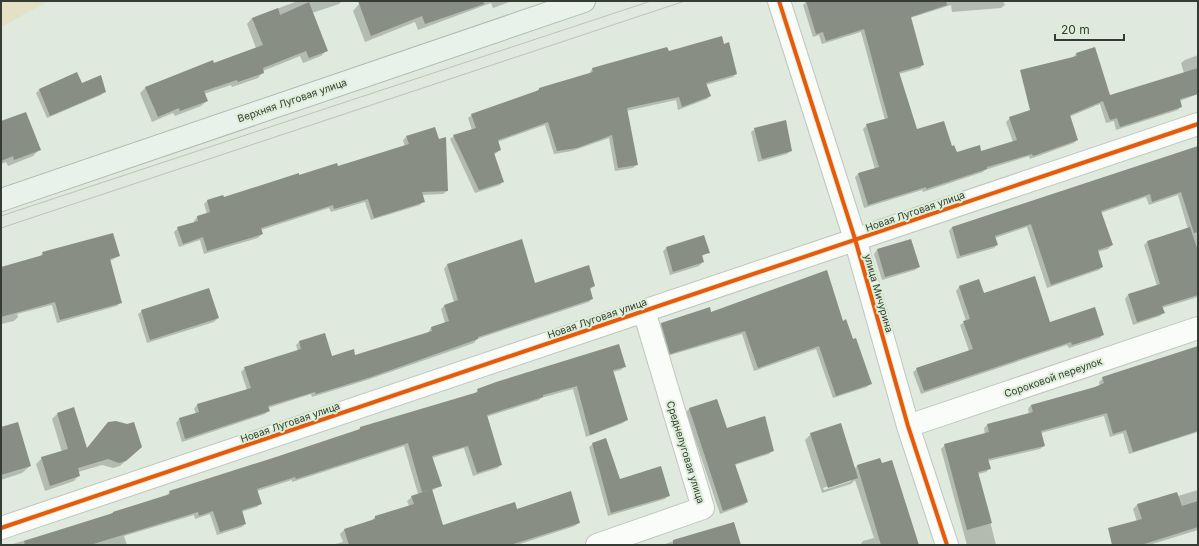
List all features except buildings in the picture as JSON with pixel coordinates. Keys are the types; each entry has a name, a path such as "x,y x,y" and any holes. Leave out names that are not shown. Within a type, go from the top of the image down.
{"main road":[{"name":"Верхняя Луговая улица","path":"1,200 584,1"}],"street":[{"name":"улица Мичурина","path":"779,1 855,239 908,426 947,545"},
{"name":"Новая Луговая улица","path":"1,528 1198,124"},
{"name":"Среднелуговая улица","path":"597,545 703,508 644,311"},
{"name":"Сороковой переулок","path":"908,426 1198,328"}],"shaded area":[{"path":"1,1 49,1 1,27"}],"tram line":[{"path":"1,216 651,1"},
{"path":"1,228 685,1"}],"cycle path":[{"path":"779,1 855,239 908,426 947,545"},
{"path":"1,528 1198,124"}]}
